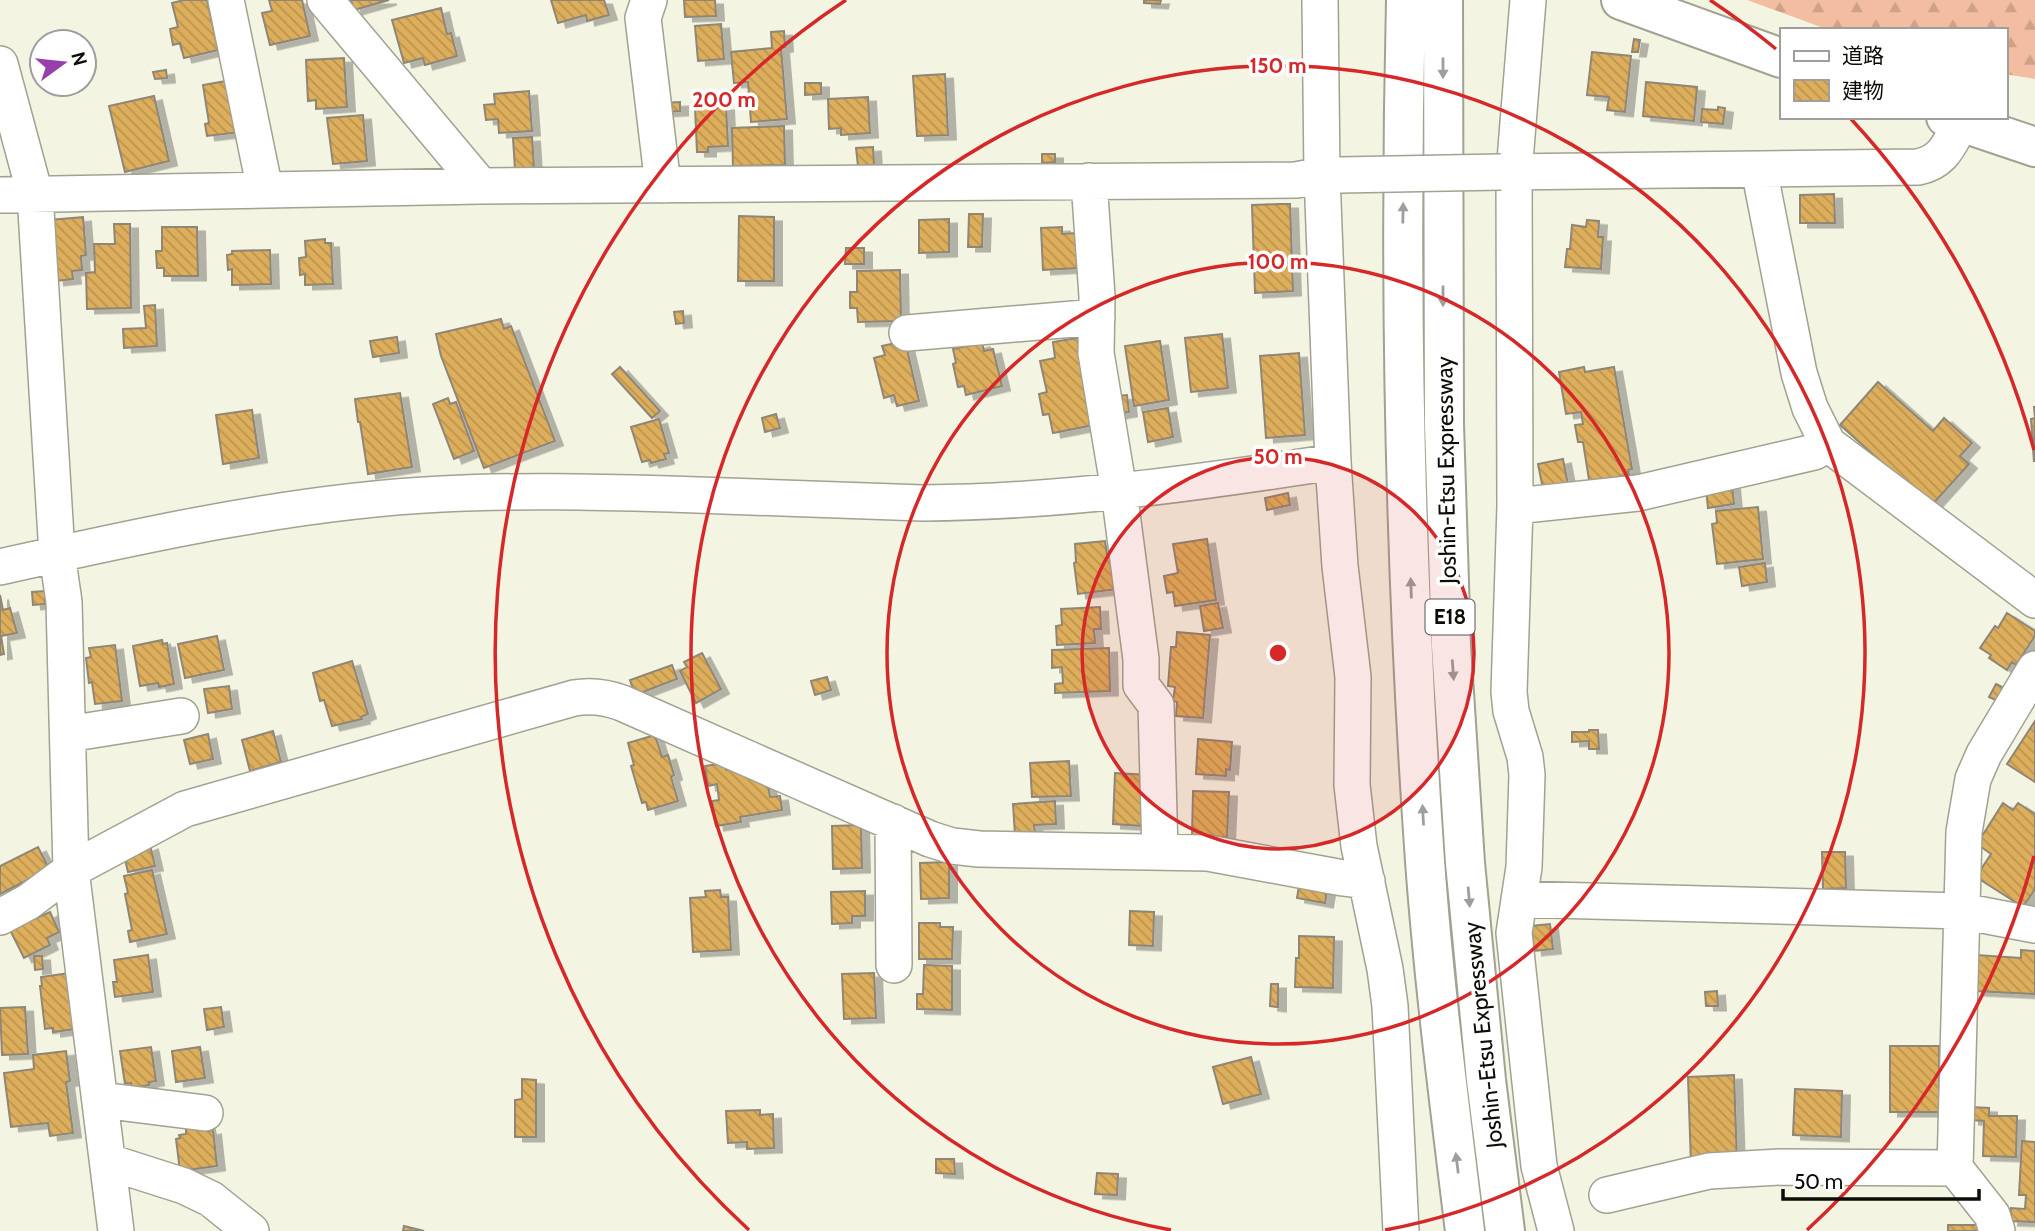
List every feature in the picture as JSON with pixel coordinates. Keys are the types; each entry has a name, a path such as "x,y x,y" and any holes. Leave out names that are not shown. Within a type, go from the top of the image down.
{"main road":[{"name":"Joshin-Etsu Expressway","path":"1406,0 1404,427 1413,646 1426,863 1465,1231"},
{"name":"Joshin-Etsu Expressway","path":"1443,0 1444,424 1451,646 1467,877 1486,1080 1505,1231"},
{"path":"1621,0 1780,58"},
{"path":"1954,120 2035,147"}],"street":[{"path":"226,0 265,190"},
{"path":"325,0 481,186"},
{"path":"649,0 643,18 663,185"},
{"path":"1320,0 1331,175 1333,462 1340,566 1353,677 1353,804 1390,1006 1401,1231"},
{"path":"1528,0 1508,172 1515,506 1509,692 1527,775 1524,867 1514,933 1539,1166 1556,1231"},
{"path":"0,64 35,194 57,554 64,602 72,870 116,1231"},
{"path":"0,195 481,186 1296,180 1331,175 1894,168 1929,164 1942,156 1954,120"},
{"path":"1759,169 1799,373 1810,408 1828,444 2035,600"},
{"path":"1089,181 1097,317 1096,353 1119,491 1141,659 1141,685 1156,705 1160,852"},
{"path":"907,332 1097,317"},
{"path":"1515,506 1637,493 1814,452 1828,444"},
{"path":"0,567 193,526 323,506 440,494 553,491 976,503 1119,491 1333,462"},
{"path":"1997,1231 1992,1215 1955,1168 1964,832 1973,779 1984,754 2035,670"},
{"path":"0,917 28,902 72,870 185,809 585,696 605,697 622,703 930,839 952,846 979,849 1208,853 1367,881"},
{"path":"68,734 181,716"},
{"path":"893,822 894,965"},
{"path":"1519,899 1962,911 2035,925"},
{"path":"101,1100 205,1114"},
{"path":"109,1162 184,1186 211,1199 251,1231"},
{"path":"1607,1195 1709,1171 1780,1167 1955,1168"}],"green space":[{"path":"1747,0 2035,0 2035,79 2007,74 2007,28 1824,28"}],"building":[{"path":"207,0 218,50 184,58 180,43 173,45 170,29 178,27 172,3"},
{"path":"269,0 302,0 310,36 270,45 262,13 272,11"},
{"path":"351,0 389,0 354,10"},
{"path":"551,0 604,0 609,15 587,21 586,15 558,23"},
{"path":"684,0 715,0 716,16 685,17"},
{"path":"1144,0 1161,0 1160,4 1144,3"},
{"path":"441,8 447,34 451,33 457,56 425,65 423,58 404,63 392,20"},
{"path":"721,24 724,59 698,61 695,26"},
{"path":"784,31 785,47 781,48 787,119 751,122 748,82 734,83 731,52 772,48 771,32"},
{"path":"1634,39 1640,40 1638,52 1632,52"},
{"path":"1592,52 1631,56 1625,112 1607,110 1609,97 1587,95"},
{"path":"344,58 347,107 316,109 316,100 308,101 306,60"},
{"path":"166,70 167,78 155,79 153,72"},
{"path":"945,74 948,135 917,136 913,76"},
{"path":"232,80 241,132 207,136 205,124 209,123 203,85"},
{"path":"1646,82 1697,87 1694,121 1643,116"},
{"path":"805,83 821,83 821,94 805,95"},
{"path":"529,91 532,131 499,133 498,119 486,120 484,105 495,104 494,94"},
{"path":"154,96 169,161 125,172 109,106"},
{"path":"868,97 870,133 841,135 841,128 829,129 828,99"},
{"path":"680,102 680,111 662,112 661,103"},
{"path":"726,106 728,146 708,147 708,152 697,152 695,107"},
{"path":"1718,107 1725,108 1723,124 1701,122 1702,109 1718,110"},
{"path":"363,115 367,161 333,164 327,118"},
{"path":"784,126 785,165 733,166 732,128"},
{"path":"532,137 534,169 515,170 513,138"},
{"path":"873,147 874,165 858,166 856,148"},
{"path":"1042,154 1055,154 1055,162 1042,163"},
{"path":"1834,194 1835,223 1800,223 1800,195"},
{"path":"1290,204 1293,291 1255,293 1252,205"},
{"path":"969,214 983,214 982,247 968,247"},
{"path":"739,216 774,217 774,281 738,281"},
{"path":"83,217 86,255 81,256 82,270 72,271 73,279 56,281 50,220"},
{"path":"949,219 949,252 919,253 919,220"},
{"path":"1587,220 1599,221 1598,237 1603,237 1601,269 1565,267 1572,225 1586,227"},
{"path":"114,224 130,224 131,308 87,309 86,273 95,272 94,244 115,244"},
{"path":"162,227 197,227 198,276 164,276 164,268 157,268 156,251 162,251"},
{"path":"1062,227 1062,234 1076,233 1078,268 1043,270 1041,228"},
{"path":"325,239 325,243 331,243 333,284 305,285 305,274 300,275 299,258 306,257 305,241"},
{"path":"846,248 864,248 864,264 845,264"},
{"path":"270,250 271,284 232,285 232,269 228,270 227,255 232,254 232,251"},
{"path":"900,270 901,321 858,322 857,308 850,308 850,292 857,292 857,271"},
{"path":"155,305 157,346 124,348 123,329 146,328 144,306"},
{"path":"683,311 684,323 676,324 674,312"},
{"path":"501,319 504,329 511,326 555,441 484,468 441,356 436,334"},
{"path":"1222,334 1228,388 1191,392 1185,338"},
{"path":"397,337 399,353 373,357 370,341"},
{"path":"1083,337 1099,424 1053,433 1049,414 1043,415 1039,394 1047,392 1040,361 1055,358 1053,342"},
{"path":"905,341 919,401 897,406 894,395 884,398 874,358 885,355 882,346"},
{"path":"1160,341 1169,400 1134,406 1125,346"},
{"path":"982,343 984,351 993,349 1002,386 966,395 964,386 958,387 953,349"},
{"path":"1299,353 1305,435 1266,438 1260,356"},
{"path":"620,367 660,411 652,418 612,374"},
{"path":"1584,367 1585,372 1614,367 1632,469 1628,470 1629,475 1620,476 1620,481 1590,486 1583,442 1578,442 1575,425 1583,424 1581,412 1566,414 1559,372"},
{"path":"1878,382 1933,431 1944,418 1972,443 1960,456 1969,464 1931,506 1840,425"},
{"path":"400,393 412,467 368,474 355,399"},
{"path":"1127,395 1129,412 1117,414 1115,396"},
{"path":"448,398 450,404 456,402 474,451 454,459 433,404"},
{"path":"1168,408 1173,437 1148,442 1143,412"},
{"path":"252,410 259,458 223,464 216,415"},
{"path":"776,414 780,428 765,432 762,418"},
{"path":"2035,418 2034,462 2031,419"},
{"path":"659,419 669,453 664,454 666,459 651,463 650,460 642,462 631,427"},
{"path":"1563,459 1568,485 1543,489 1538,464"},
{"path":"1732,485 1734,504 1708,508 1706,489"},
{"path":"1288,493 1290,505 1267,510 1265,498"},
{"path":"1758,507 1763,559 1717,564 1712,524 1717,523 1716,511"},
{"path":"1207,539 1216,600 1175,606 1173,592 1167,593 1164,576 1178,573 1173,544"},
{"path":"1105,541 1107,556 1115,555 1118,589 1078,594 1074,563 1075,544"},
{"path":"1765,563 1767,582 1742,586 1739,567"},
{"path":"45,591 45,604 33,605 32,592"},
{"path":"0,595 3,610 10,608 17,633 1,636 4,654 0,655"},
{"path":"1218,603 1223,628 1204,631 1200,606"},
{"path":"1100,607 1101,629 1094,629 1095,643 1057,645 1056,626 1062,625 1061,609"},
{"path":"2007,613 2035,631 2035,636 2016,665 2012,662 2007,670 1980,648"},
{"path":"1177,632 1210,635 1203,718 1176,716 1177,702 1173,701 1175,687 1168,686 1171,647 1176,647"},
{"path":"217,636 224,670 185,678 178,644"},
{"path":"162,640 163,644 167,643 174,684 159,687 158,683 140,686 133,646"},
{"path":"115,645 122,701 95,704 86,658 91,657 89,648"},
{"path":"1109,648 1110,691 1055,693 1055,684 1063,683 1062,667 1052,668 1052,650"},
{"path":"702,653 721,689 696,703 680,671 687,667 684,662"},
{"path":"352,661 368,714 361,717 362,719 332,726 324,700 320,701 313,673"},
{"path":"672,665 677,679 635,695 630,680"},
{"path":"827,677 831,690 815,695 811,681"},
{"path":"1996,684 2006,689 2000,702 1989,697"},
{"path":"229,686 232,709 208,713 204,689"},
{"path":"2035,721 2035,782 2007,764"},
{"path":"1598,730 1599,749 1589,749 1589,741 1572,742 1572,732"},
{"path":"273,731 281,762 250,771 242,740"},
{"path":"208,734 213,759 190,764 184,740"},
{"path":"655,735 662,757 668,755 678,801 648,810 646,802 642,803 631,766 634,765 628,743"},
{"path":"1198,739 1232,742 1230,770 1226,769 1226,776 1196,774"},
{"path":"1069,761 1071,796 1032,797 1030,763"},
{"path":"724,763 726,770 743,768 767,779 770,797 780,796 782,810 740,817 741,822 716,826 712,801 719,800 717,784 708,786 705,766"},
{"path":"1115,773 1149,775 1143,826 1113,824"},
{"path":"1193,791 1229,792 1227,837 1192,836"},
{"path":"1055,801 1056,824 1034,825 1035,833 1015,835 1013,804"},
{"path":"2003,803 2013,810 2018,803 2035,814 2035,889 2023,907 1976,877 1991,854 1977,844"},
{"path":"861,825 862,868 833,869 832,826"},
{"path":"150,845 155,866 128,872 124,855"},
{"path":"38,847 49,869 0,894 0,866"},
{"path":"1822,852 1845,852 1846,888 1823,889"},
{"path":"949,862 949,898 921,899 920,863"},
{"path":"152,870 167,934 130,942 128,931 132,930 124,876"},
{"path":"1300,880 1328,885 1325,903 1297,898"},
{"path":"720,890 721,897 728,897 731,950 693,952 690,898 706,897 705,891"},
{"path":"865,891 865,916 852,916 852,923 832,924 831,892"},
{"path":"1130,911 1154,912 1153,946 1129,945"},
{"path":"50,912 59,932 47,938 50,945 24,958 10,930"},
{"path":"919,923 940,923 940,927 953,927 952,959 919,959"},
{"path":"1550,924 1553,949 1534,951 1531,926"},
{"path":"1299,936 1334,937 1333,988 1295,987"},
{"path":"2021,950 2035,951 2035,994 1975,991 1977,955 2021,958"},
{"path":"148,955 153,992 115,997 113,982 117,982 114,960"},
{"path":"34,956 42,956 43,969 35,970"},
{"path":"924,965 952,966 952,1010 917,1009 917,994 923,994"},
{"path":"70,973 76,1029 53,1032 53,1028 45,1029 41,977"},
{"path":"874,973 876,1018 844,1019 842,974"},
{"path":"1271,984 1278,984 1278,1007 1270,1006"},
{"path":"1717,991 1718,1006 1706,1006 1705,992"},
{"path":"25,1007 28,1054 2,1055 0,1008"},
{"path":"221,1007 224,1027 207,1030 204,1009"},
{"path":"1890,1046 1939,1046 1939,1112 1890,1112"},
{"path":"151,1047 156,1081 132,1088 131,1083 125,1084 120,1051"},
{"path":"200,1047 205,1078 176,1082 172,1051"},
{"path":"66,1051 70,1081 66,1082 73,1133 50,1136 48,1123 11,1127 4,1073 34,1069 33,1055"},
{"path":"1251,1057 1261,1094 1223,1104 1213,1067"},
{"path":"1734,1075 1737,1162 1691,1164 1688,1077"},
{"path":"522,1079 536,1080 536,1137 515,1137 515,1100 522,1099"},
{"path":"1795,1089 1842,1091 1841,1137 1793,1135"},
{"path":"1971,1107 1989,1108 1989,1116 2017,1116 2016,1157 1983,1156 1984,1121 1971,1120"},
{"path":"760,1110 760,1115 773,1114 774,1148 747,1149 747,1142 728,1143 726,1111"},
{"path":"207,1125 208,1131 213,1130 217,1166 180,1171 176,1139 180,1138 179,1135 186,1134 186,1128"},
{"path":"2022,1141 2035,1142 2035,1222 2010,1221 2011,1208 2025,1209 2026,1195 2019,1195"},
{"path":"936,1159 954,1159 955,1174 936,1173"},
{"path":"1097,1173 1118,1174 1117,1195 1095,1194"},
{"path":"1948,1225 1980,1225 1980,1231 1948,1231"},
{"path":"404,1226 424,1231 403,1231"}]}
